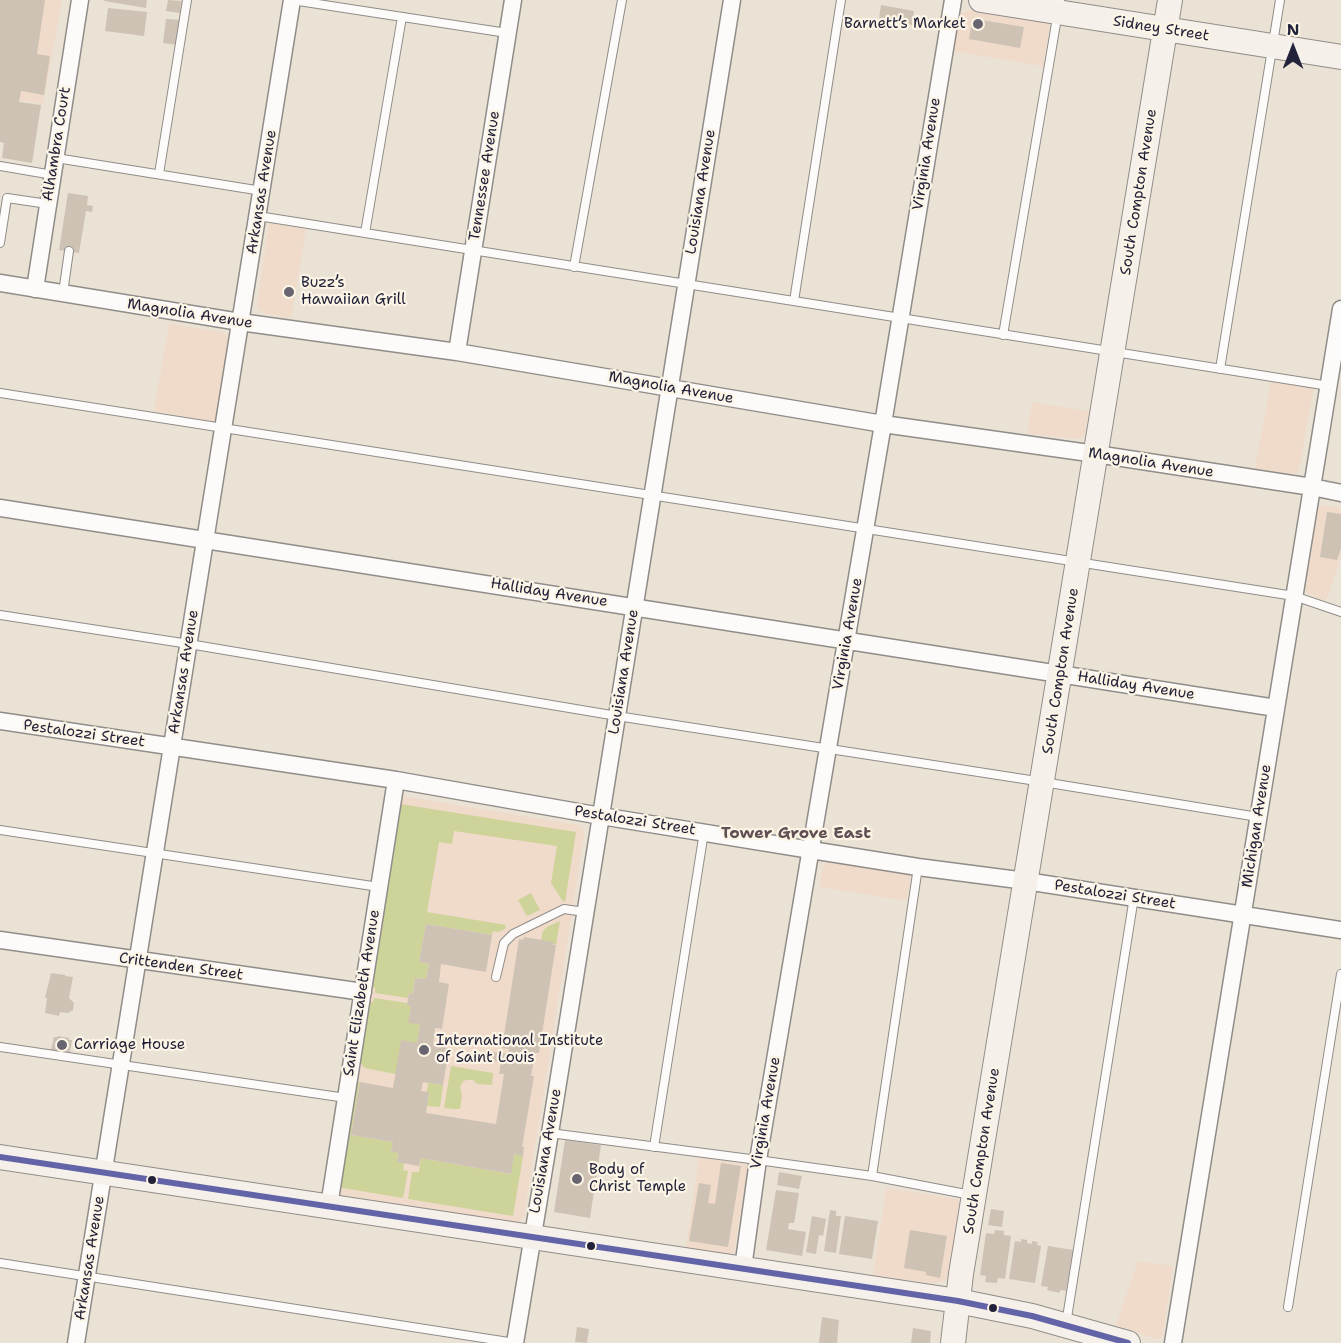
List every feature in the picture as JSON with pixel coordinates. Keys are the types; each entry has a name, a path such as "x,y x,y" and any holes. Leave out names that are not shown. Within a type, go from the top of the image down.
{"main road":[{"name":"Sidney Street","path":"981,0 1059,6 1166,29 1341,57"},
{"name":"South Compton Avenue","path":"953,1343 961,1274 1170,0"},
{"path":"0,1157 958,1301 1022,1314 1128,1343"}],"street":[{"name":"Alhambra Court","path":"35,288 80,0"},
{"name":"Arkansas Avenue","path":"76,1343 292,0"},
{"name":"Tennessee Avenue","path":"457,352 513,0"},
{"name":"Louisiana Avenue","path":"515,1343 732,0"},
{"name":"Virginia Avenue","path":"743,1268 758,1160 883,424 952,0"},
{"name":"Magnolia Avenue","path":"0,284 240,322 457,352 883,424 1096,454 1341,493"},
{"name":"Michigan Avenue","path":"1173,1343 1341,309"},
{"name":"Halliday Avenue","path":"0,508 1276,708"},
{"name":"Pestalozzi Street","path":"0,721 396,780 601,816 918,867 1134,897 1341,930"},
{"name":"Saint Elizabeth Avenue","path":"329,1206 396,780"},
{"name":"Crittenden Street","path":"0,940 363,992"}],"lane":[{"path":"159,174 186,0"},
{"path":"292,0 507,33"},
{"path":"574,267 622,0"},
{"path":"794,301 842,0"},
{"path":"1220,369 1280,0"},
{"path":"1003,335 1059,6"},
{"path":"365,233 402,17"},
{"path":"56,158 262,191"},
{"path":"0,166 53,175"},
{"path":"0,243 7,198 48,204"},
{"path":"258,216 1329,386"},
{"path":"63,293 69,251"},
{"path":"0,393 1294,596 1341,612"},
{"path":"0,615 828,750 1258,817"},
{"path":"0,830 379,887"},
{"path":"654,1147 704,832"},
{"path":"872,1176 918,867"},
{"path":"1066,1325 1134,897"},
{"path":"496,977 504,943 513,934 564,909 585,912"},
{"path":"1288,1307 1341,974"},
{"path":"0,1047 346,1098"},
{"path":"550,1133 872,1176 975,1196"},
{"path":"0,1263 515,1343"}],"shaded area":[{"path":"0,0 62,0 43,104 0,97"},
{"path":"970,10 1050,23 1043,66 953,51 958,16"},
{"path":"269,223 306,229 291,318 263,313 257,305"},
{"path":"169,324 222,332 227,336 216,422 154,411"},
{"path":"1271,380 1314,388 1299,469 1296,473 1255,469"},
{"path":"1032,402 1089,411 1085,434 1082,438 1076,439 1027,433"},
{"path":"1320,506 1341,508 1341,556 1326,601 1305,592 1317,513"},
{"path":"401,796 579,825 583,829 584,836 524,1216 520,1221 513,1223 336,1194"},
{"path":"833,862 911,875 906,901 819,887 823,866"},
{"path":"699,1157 748,1165 734,1251 730,1254 686,1248"},
{"path":"886,1188 961,1200 947,1278 942,1282 934,1283 873,1275"},
{"path":"1138,1261 1173,1266 1161,1338 1156,1339 1116,1325"}],"green space":[{"path":"400,804 576,832 565,902 551,883 557,846 454,831 452,844 439,842 427,912 506,925 505,929 498,932 493,931 492,935 426,924 419,962 429,964 426,979 415,978 413,994 409,993 408,998 375,993 375,988 369,988"},
{"path":"531,893 540,910 527,916 518,900"},
{"path":"560,921 556,945 541,940 543,931 547,927"},
{"path":"374,998 407,1003 411,1006 409,1022 420,1024 417,1043 395,1074 365,1068 358,1061 367,1001 373,1002"},
{"path":"451,1066 493,1073 492,1085 477,1084 473,1080 463,1081 460,1087 462,1095 460,1109 444,1108"},
{"path":"355,1082 360,1082 351,1135 393,1142 391,1151 399,1153 398,1162 404,1163 403,1170 408,1171 403,1198 337,1187"},
{"path":"428,1083 443,1085 440,1107 427,1106"},
{"path":"514,1154 523,1156 513,1216 408,1199 412,1172 419,1172 421,1158 510,1174"}],"building":[{"path":"0,0 45,0 37,54 50,56 44,95 21,91 19,102 41,105 32,163 2,158 4,143 0,142"},
{"path":"105,0 147,0 146,8"},
{"path":"168,0 181,1 180,13 166,11"},
{"path":"881,5 914,11 912,25 879,19"},
{"path":"108,8 147,12 144,36 105,31"},
{"path":"166,19 181,20 178,45 163,43"},
{"path":"976,19 1024,27 1020,48 969,39 972,21"},
{"path":"68,193 88,196 87,205 93,206 92,212 86,211 79,253 59,250"},
{"path":"1327,512 1341,514 1341,548 1337,560 1320,557"},
{"name":"International Institute of Saint Louis","path":"426,924 492,935 486,972 441,964 439,982 449,984 442,1029 435,1028 433,1046 449,1048 443,1085 423,1082 421,1091 429,1092 426,1113 496,1124 504,1074 499,1074 501,1062 492,1061 493,1052 508,1054 509,1049 502,1048 519,939 523,940 524,937 554,942 553,945 556,945 539,1053 535,1053 531,1076 534,1076 522,1147 524,1147 523,1156 514,1154 511,1174 421,1158 419,1166 397,1162 399,1153 391,1152 393,1142 351,1135 360,1082 393,1088 401,1040 417,1043 420,1024 408,1023 411,1006 407,1005 409,993 413,994 415,978 426,979 429,964 419,962"},
{"path":"51,973 73,977 69,998 74,1003 73,1010 68,1013 60,1012 59,1016 45,1013 47,998 45,998"},
{"name":"Carriage House","path":"54,1037 72,1040 70,1052 51,1050"},
{"name":"Body of Christ Temple","path":"565,1140 601,1145 590,1218 554,1212"},
{"path":"721,1163 741,1166 728,1247 689,1241 699,1183 711,1185 708,1203 715,1204"},
{"path":"779,1172 802,1176 799,1189 777,1185"},
{"path":"776,1190 799,1193 794,1223 789,1223 788,1229 806,1232 802,1256 766,1250"},
{"path":"991,1209 1004,1211 1002,1227 988,1225"},
{"path":"830,1210 836,1211 836,1216 841,1216 836,1253 824,1251"},
{"path":"812,1216 826,1219 823,1236 819,1235 816,1254 806,1252"},
{"path":"845,1216 878,1221 872,1259 839,1254"},
{"path":"910,1230 947,1236 940,1278 926,1275 926,1272 904,1268"},
{"path":"995,1230 1004,1231 1004,1235 1011,1236 1005,1279 998,1278 997,1283 985,1282 986,1276 980,1275 986,1233 994,1234"},
{"path":"1021,1239 1032,1244 1032,1241 1038,1242 1037,1245 1041,1246 1035,1283 1009,1279 1015,1241 1021,1242"},
{"path":"1048,1246 1073,1250 1066,1291 1060,1290 1060,1293 1041,1286"},
{"path":"822,1317 839,1320 837,1343 819,1343"},
{"path":"577,1327 589,1329 587,1343 575,1342"},
{"path":"913,1328 931,1331 930,1343 911,1343"}],"transit line":[{"path":"0,1157 958,1301 1032,1316 1128,1343"}],"place":[{"name":"Barnett’s Market","path":"978,24"},
{"name":"Buzz’s Hawaiian Grill","path":"289,292"},
{"name":"Carriage House","path":"62,1045"},
{"name":"International Institute of Saint Louis","path":"424,1050"},
{"name":"Body of Christ Temple","path":"577,1179"}],"district":[{"name":"Tower Grove East","path":"796,834"}]}
